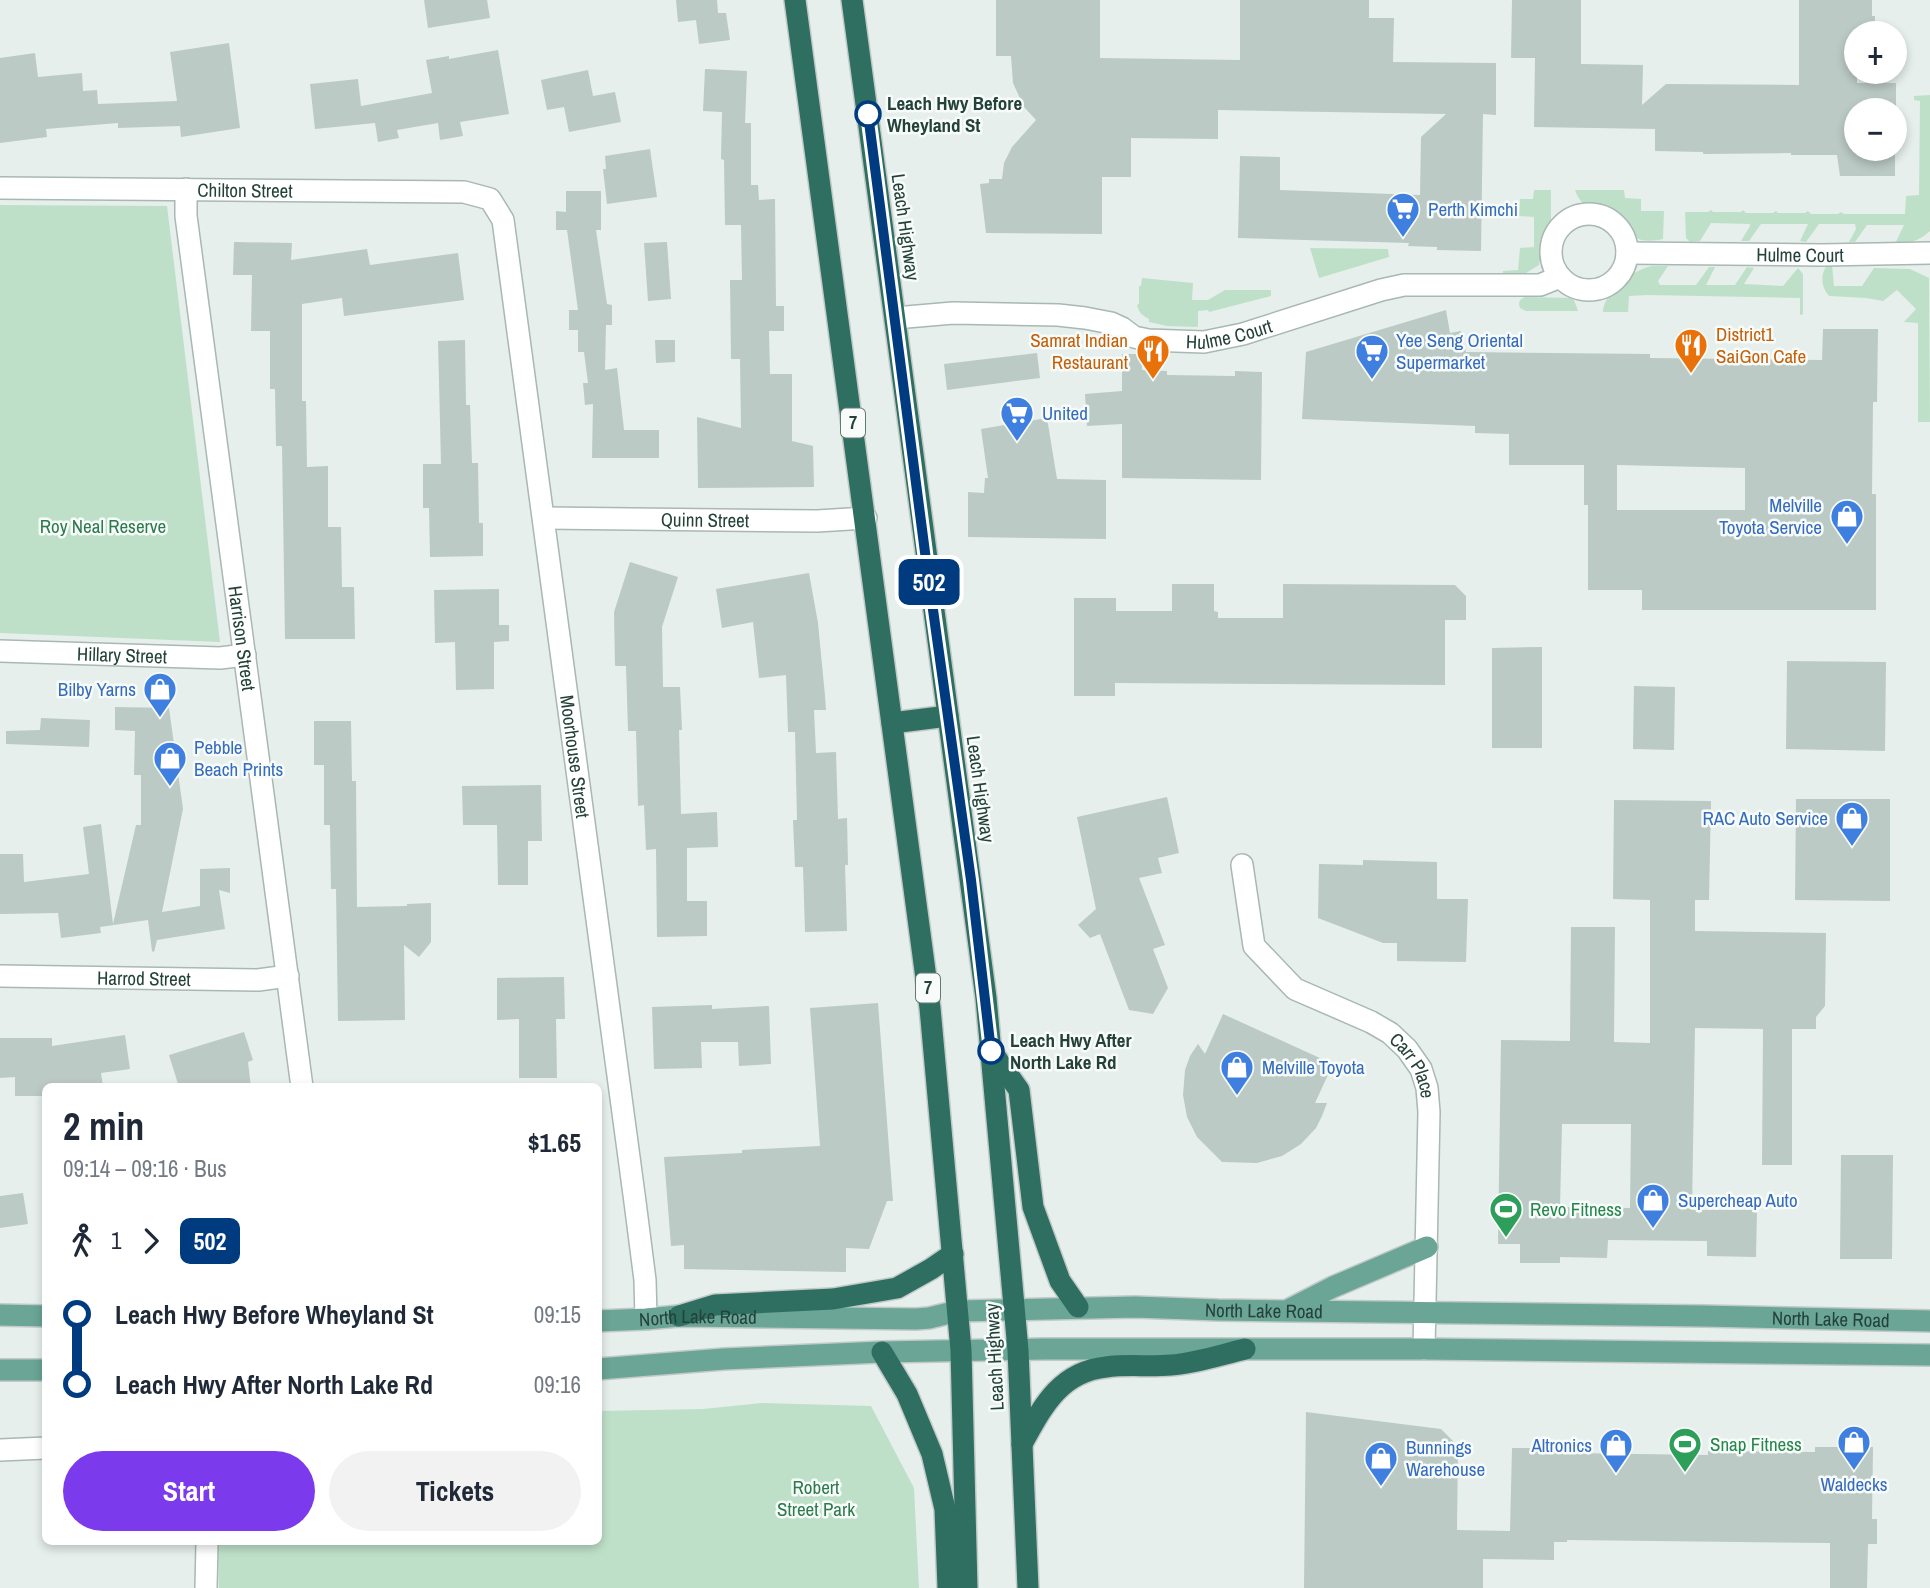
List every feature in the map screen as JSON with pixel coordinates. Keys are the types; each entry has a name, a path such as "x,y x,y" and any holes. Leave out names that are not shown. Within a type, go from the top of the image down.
{"highway":[{"name":"Leach Highway","path":"795,0 930,1008 961,1350 967,1588"},
{"name":"Leach Highway","path":"852,0 978,933 1014,1309 1028,1588"},
{"path":"892,723 948,716"},
{"path":"991,1051 1019,1090 1033,1207 1060,1281 1078,1307"},
{"path":"679,1316 715,1305 833,1299 897,1288 953,1254"},
{"path":"1022,1446 1046,1401 1069,1381 1088,1371 1105,1367 1172,1365 1245,1349"},
{"path":"882,1352 907,1394 932,1454 945,1509 948,1588"}],"main road":[{"path":"1289,1310 1333,1287 1427,1247"},
{"name":"North Lake Road","path":"602,1321 679,1316 916,1319 958,1311 1078,1307 1930,1321"},
{"path":"0,1315 42,1316"},
{"name":"North Lake Road","path":"602,1369 724,1359 961,1350 1424,1349 1930,1355"},
{"path":"0,1370 42,1370"}],"street":[{"name":"Chilton Street","path":"0,188 464,192 490,199"},
{"name":"Harrison Street","path":"186,189 186,216 301,1083"},
{"name":"Moorhouse Street","path":"490,199 503,220 637,1215 645,1280 646,1320"},
{"path":"1593,214 1614,223 1626,242 1627,253 1625,264 1612,283 1603,288 1582,290 1566,283 1560,277 1551,256 1552,244 1563,225 1572,218 1593,214"},
{"name":"Hulme Court","path":"1627,253 1930,253"},
{"name":"Hulme Court","path":"895,318 953,313 1058,315 1111,323 1134,337 1148,340 1204,342 1243,334 1404,285 1540,285 1560,277"},
{"name":"Quinn Street","path":"544,518 817,521 866,518"},
{"name":"Hillary Street","path":"0,650 220,658 245,655"},
{"name":"Carr Place","path":"1242,865 1254,946 1295,989 1390,1033 1407,1049 1421,1069 1427,1088 1429,1112 1424,1349"},
{"name":"Harrod Street","path":"0,976 258,980 288,976"},
{"path":"0,1450 42,1448"},
{"path":"206,1588 207,1545"}],"green space":[{"path":"1930,95 1930,231 1922,237 1909,243 1895,244 1904,225 1867,225 1855,242 1849,242 1856,229 1855,224 1819,224 1806,242 1800,241 1808,224 1761,224 1749,241 1741,241 1750,224 1711,223 1700,241 1690,242 1686,238 1685,212 1743,210 1746,213 1808,211 1811,214 1905,214 1906,196 1919,195 1920,101 1914,100 1914,96"},
{"path":"1534,190 1551,190 1551,226 1544,239 1539,265 1526,273 1503,274 1503,271 1518,270 1520,248 1534,247 1534,217 1519,216 1520,199 1533,199"},
{"path":"1575,190 1624,190 1625,198 1641,199 1641,211 1664,211 1663,239 1650,241 1636,238 1614,214 1586,205"},
{"name":"Roy Neal Reserve","path":"0,205 167,206 220,642 0,633"},
{"path":"1310,248 1388,249 1389,257 1319,278"},
{"path":"1832,264 1834,286 1862,286 1874,268 1910,269 1929,278 1930,422 1918,422 1918,323 1904,322 1916,309 1897,290 1883,301 1829,296 1824,289 1822,277 1827,265"},
{"path":"1652,266 1668,266 1658,281 1660,285 1696,285 1709,267 1715,267 1706,285 1735,285 1747,267 1754,268 1744,284 1783,286 1798,268 1803,274 1803,314 1800,315 1800,298 1647,295 1629,296 1628,312 1603,312 1608,297 1621,283"},
{"path":"1142,278 1193,283 1192,300 1208,300 1225,290 1271,290 1271,296 1209,312 1198,311 1198,327 1167,326 1149,322 1139,310 1137,305"},
{"path":"1525,297 1571,298 1578,311 1526,311 1520,308 1519,304"},
{"name":"Robert Street Park","path":"762,1403 871,1406 914,1488 919,1588 219,1588 218,1545 602,1545 602,1411 703,1409"}],"building":[{"path":"424,0 487,0 490,18 428,28"},
{"path":"676,0 717,0 718,13 726,13 730,40 699,44 696,20 678,22"},
{"path":"996,0 1100,0 1100,58 1240,60 1240,0 1369,0 1369,18 1394,18 1393,62 1496,63 1496,115 1483,114 1481,251 1437,250 1437,247 1408,246 1409,243 1238,238 1240,156 1280,157 1280,190 1420,195 1421,137 1446,114 1218,110 1218,139 1131,138 1131,177 1102,177 1102,234 986,233 980,184 989,183 989,179 1002,179 1004,163 1012,147 1036,120 1024,107 1013,83 1011,56 996,56"},
{"path":"1512,0 1581,0 1581,64 1643,65 1642,105 1666,84 1799,85 1799,0 1872,0 1872,16 1875,16 1875,21 1844,21 1844,84 1896,84 1896,98 1844,98 1844,161 1895,161 1895,176 1840,176 1837,155 1655,151 1655,129 1534,127 1535,58 1511,58"},
{"path":"229,43 240,128 181,137 180,126 118,128 118,123 46,129 47,137 0,143 0,58 35,53 38,77 82,73 83,91 97,90 98,104 177,101 170,52"},
{"path":"498,50 509,114 460,122 463,136 440,140 438,123 397,130 399,138 378,142 375,123 315,129 310,84 358,79 361,106 432,93 426,60 449,56 449,59"},
{"path":"705,69 747,71 745,123 751,123 751,185 758,185 759,200 775,199 776,306 784,306 784,331 769,331 770,374 792,374 792,441 813,446 814,487 698,488 697,417 741,428 740,359 731,359 730,280 742,280 741,225 725,225 724,160 721,159 722,112 703,111"},
{"path":"588,70 593,96 615,92 621,122 569,132 564,107 547,110 541,80"},
{"path":"650,149 657,197 607,204 603,169 606,169 605,156"},
{"path":"566,191 601,191 601,230 596,230 607,304 612,305 612,325 606,325 605,370 617,368 624,430 659,430 659,458 592,458 593,404 585,405 583,383 588,383 584,352 578,352 578,330 569,330 569,310 578,310 567,230 556,230 556,211 566,212"},
{"path":"234,242 292,243 291,260 367,249 370,265 458,253 464,300 344,316 342,298 302,304 302,401 306,401 307,467 328,466 328,527 341,527 342,587 354,587 355,639 285,639 282,446 276,446 275,389 270,389 270,331 251,331 252,275 233,275"},
{"path":"667,242 671,299 648,301 644,243"},
{"path":"1446,310 1450,333 1461,331 1466,352 1650,354 1650,358 1822,360 1823,329 1878,329 1877,402 1873,402 1872,494 1876,494 1876,610 1642,610 1642,590 1588,590 1588,505 1584,505 1584,465 1509,465 1509,434 1475,433 1475,426 1302,419 1306,352","holes":["1617,465 1745,468 1745,510 1617,510"]},
{"path":"465,340 466,405 470,405 472,463 478,463 479,523 483,523 483,556 430,557 429,508 423,508 423,464 441,464 438,341"},
{"path":"655,340 675,340 675,362 656,363"},
{"path":"1037,353 1040,378 947,390 944,364"},
{"path":"1122,354 1142,354 1142,370 1167,371 1167,375 1235,376 1235,371 1262,372 1261,480 1122,478 1122,424 1087,426 1085,394 1122,391"},
{"path":"1047,418 1057,479 1106,480 1106,539 968,537 968,492 984,493 985,478 988,478 981,429"},
{"path":"630,562 678,577 662,627 663,687 680,687 681,814 717,812 718,847 687,848 687,901 707,901 707,936 657,937 656,849 646,850 644,805 638,806 636,731 628,731 626,666 615,666 614,612"},
{"path":"809,573 818,623 826,710 814,710 816,753 836,752 838,819 847,818 847,931 805,932 803,867 795,867 795,732 788,732 786,675 759,678 753,622 722,628 716,589"},
{"path":"1172,584 1214,584 1214,611 1218,612 1218,618 1283,618 1283,584 1455,585 1466,596 1466,620 1445,620 1445,685 1115,683 1115,696 1074,696 1074,598 1116,598 1116,611 1172,611"},
{"path":"499,589 499,625 509,625 509,641 494,642 494,689 456,690 455,642 435,643 434,590"},
{"path":"1542,647 1542,748 1492,748 1492,648"},
{"path":"1787,661 1886,662 1885,751 1786,749"},
{"path":"1634,686 1675,687 1674,750 1633,749"},
{"path":"115,707 169,708 183,809 162,912 200,906 200,869 230,868 230,893 219,890 225,929 157,940 154,952 148,920 100,927 101,933 61,938 58,913 0,914 0,854 23,854 24,882 89,874 83,827 101,824 113,924 136,825 141,825 141,775 134,775 135,731 115,730"},
{"path":"41,718 90,720 89,747 6,744 6,731 40,730"},
{"path":"314,721 351,721 352,781 356,781 357,907 431,903 431,942 419,957 404,945 405,1020 338,1021 336,889 331,889 330,825 324,825 324,765 314,765"},
{"path":"541,785 542,841 528,841 528,885 498,885 497,825 463,825 462,786"},
{"path":"1167,797 1179,853 1158,858 1162,873 1139,878 1165,945 1153,949 1168,988 1153,1014 1129,1010 1100,934 1090,938 1078,925 1096,909 1077,817"},
{"path":"1796,799 1890,799 1890,901 1795,900"},
{"path":"1614,800 1711,801 1709,900 1695,900 1695,931 1826,933 1825,1006 1816,1017 1816,1029 1792,1029 1792,1165 1762,1165 1763,1029 1695,1028 1692,1210 1757,1210 1756,1257 1707,1256 1707,1241 1608,1240 1607,1258 1560,1257 1560,1263 1520,1263 1520,1244 1498,1244 1501,1040 1570,1041 1571,927 1615,927 1614,1042 1650,1043 1650,900 1613,899","holes":["1562,1124 1631,1124 1630,1208 1560,1207"]},
{"path":"1363,860 1437,862 1437,899 1468,899 1466,962 1397,961 1397,943 1383,943 1318,918 1319,864 1363,865"},
{"path":"564,977 565,1019 556,1019 557,1078 519,1078 519,1019 497,1020 497,978"},
{"path":"878,1003 893,1201 887,1201 869,1249 846,1248 846,1272 684,1269 684,1245 671,1246 664,1157 820,1146 810,1008"},
{"path":"712,1005 712,1009 769,1006 771,1064 739,1066 738,1042 701,1042 702,1068 654,1069 652,1007"},
{"path":"1223,1014 1333,1064 1315,1103 1327,1103 1316,1128 1301,1144 1282,1156 1257,1163 1222,1162 1197,1137 1187,1117 1183,1095 1185,1070 1198,1044 1205,1054"},
{"path":"244,1032 253,1060 248,1062 251,1083 178,1083 169,1055"},
{"path":"125,1035 130,1069 101,1073 102,1083 42,1083 42,1096 15,1096 15,1077 0,1078 0,1038 52,1038 52,1046"},
{"path":"1841,1155 1893,1155 1892,1259 1840,1259"},
{"path":"23,1193 28,1224 0,1228 0,1196"},
{"path":"1306,1412 1441,1429 1458,1446 1457,1530 1510,1531 1512,1448 1568,1448 1568,1453 1708,1455 1708,1451 1815,1452 1815,1447 1873,1447 1872,1519 1877,1519 1877,1544 1868,1544 1867,1588 1830,1588 1830,1543 1567,1540 1554,1542 1554,1560 1483,1559 1483,1588 1304,1588"}],"bus line":[{"name":"502","path":"868,114 971,880 991,1051"}],"place":[{"name":"Leach Hwy Before Wheyland St","path":"868,114"},
{"name":"Perth Kimchi","path":"1403,239"},
{"name":"District1 SaiGon Cafe","path":"1691,375"},
{"name":"Samrat Indian Restaurant","path":"1153,381"},
{"name":"Yee Seng Oriental Supermarket","path":"1372,381"},
{"name":"United","path":"1017,443"},
{"name":"Melville Toyota Service","path":"1847,546"},
{"name":"Bilby Yarns","path":"160,719"},
{"name":"Pebble Beach Prints","path":"170,788"},
{"name":"RAC Auto Service","path":"1852,848"},
{"name":"Leach Hwy After North Lake Rd","path":"991,1051"},
{"name":"Melville Toyota","path":"1237,1097"},
{"name":"Supercheap Auto","path":"1653,1230"},
{"name":"Revo Fitness","path":"1506,1239"},
{"name":"Waldecks","path":"1854,1472"},
{"name":"Snap Fitness","path":"1685,1474"},
{"name":"Altronics","path":"1616,1475"},
{"name":"Bunnings Warehouse","path":"1381,1488"}]}
